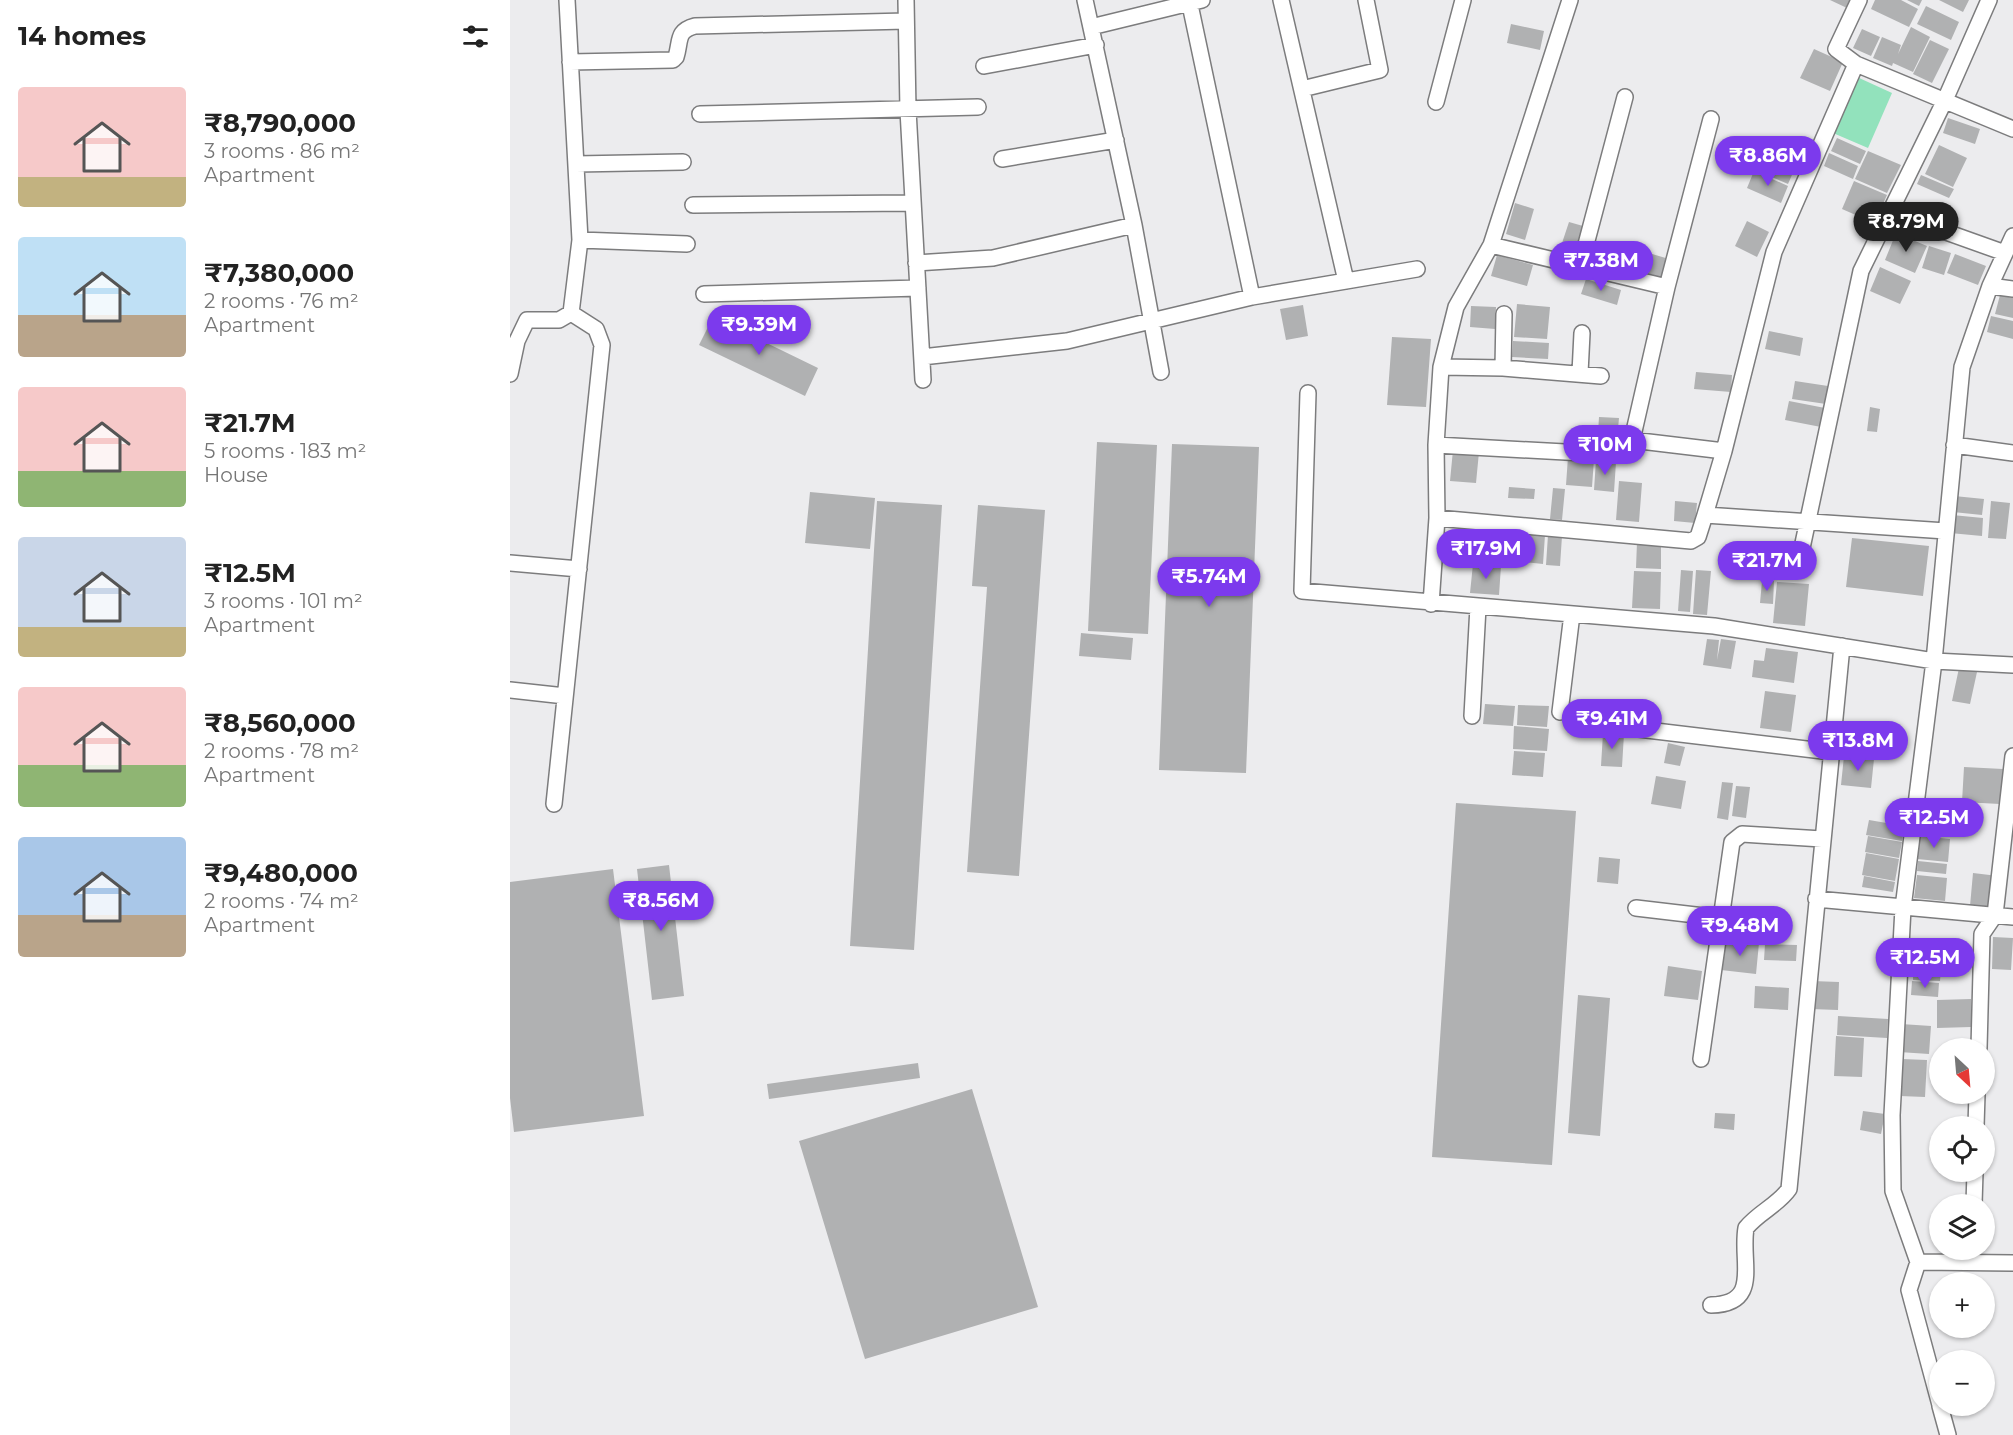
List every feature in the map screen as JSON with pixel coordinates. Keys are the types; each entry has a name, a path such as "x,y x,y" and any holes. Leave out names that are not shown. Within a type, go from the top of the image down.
{"street":[{"path":"567,0 580,240 571,313"},
{"path":"906,0 908,110 923,380"},
{"path":"1085,0 1134,225 1161,372"},
{"path":"1281,0 1346,281"},
{"path":"1302,89 1380,70 1366,0"},
{"path":"1436,102 1463,0"},
{"path":"1431,604 1437,518 1436,445 1441,367 1456,307 1491,246 1570,0"},
{"path":"1859,0 1836,49 1856,64 2013,129"},
{"path":"1799,562 1861,271 1945,100 1989,0"},
{"path":"1091,27 1194,1 1252,297"},
{"path":"570,62 673,60 676,57 682,33 685,29 695,26 906,21"},
{"path":"984,66 1096,45"},
{"path":"1437,518 1691,541 1698,537 1724,452 1774,252 1856,64"},
{"path":"1580,267 1625,97"},
{"path":"700,114 978,107"},
{"path":"1436,445 1620,455 1632,440 1667,287 1711,119"},
{"path":"1002,159 1116,140"},
{"path":"576,164 683,162"},
{"path":"693,205 913,203"},
{"path":"1890,212 2005,253"},
{"path":"916,263 993,258 1134,225"},
{"path":"1929,1364 1909,1290 1918,1262 1893,1191 1892,1114 1903,908 1934,661 1962,367 1990,286 2013,236"},
{"path":"580,240 687,244"},
{"path":"1491,246 1667,287"},
{"path":"922,357 1067,341 1252,297 1417,269"},
{"path":"1990,286 2013,289"},
{"path":"704,294 918,288"},
{"path":"510,374 517,341 527,320 559,320 571,313"},
{"path":"554,804 602,345 596,329 571,313"},
{"path":"1503,369 1504,314"},
{"path":"1580,373 1582,333"},
{"path":"1441,367 1602,376"},
{"path":"1308,393 1302,591 1431,604 1714,626 1934,661 2013,664"},
{"path":"1632,440 1724,452"},
{"path":"1954,445 2013,453"},
{"path":"1705,515 1946,531"},
{"path":"510,563 579,569"},
{"path":"1472,716 1478,607"},
{"path":"1560,712 1572,614"},
{"path":"1711,1305 1726,1305 1742,1294 1746,1285 1746,1228 1781,1200 1789,1189 1842,646"},
{"path":"510,690 565,696"},
{"path":"1605,725 1831,752"},
{"path":"1978,1038 1982,934 1995,915 2013,756"},
{"path":"1701,1059 1732,842 1742,834 1822,839"},
{"path":"1816,899 2013,917"},
{"path":"1636,908 1721,918"},
{"path":"1918,1262 1936,1260"},
{"path":"1995,1260 2013,1263"},
{"path":"1943,1416 1948,1435"}],"green space":[{"path":"1857,77 1892,93 1868,148 1833,133"}],"building":[{"path":"1830,0 1851,0 1847,8"},
{"path":"1875,0 1901,0 1918,9 1909,27 1871,9"},
{"path":"1907,0 1922,0 1919,6"},
{"path":"1939,0 1969,0 1963,12"},
{"path":"1926,6 1959,22 1951,40 1917,24"},
{"path":"1511,24 1544,31 1540,50 1507,43"},
{"path":"1911,27 1930,37 1913,72 1893,63 1892,66 1873,58 1882,37 1901,45 1898,54"},
{"path":"1862,29 1880,37 1871,56 1853,48"},
{"path":"1930,40 1949,49 1932,83 1913,74"},
{"path":"1814,49 1843,62 1830,91 1800,78"},
{"path":"1948,118 1980,129 1975,144 1943,133"},
{"path":"1770,136 1803,151 1796,167 1763,152"},
{"path":"1837,138 1866,151 1860,164 1831,151"},
{"path":"1939,145 1967,158 1953,187 1925,174"},
{"path":"1868,151 1901,165 1887,193 1855,179"},
{"path":"1762,153 1795,168 1788,184 1755,170"},
{"path":"1829,153 1858,166 1853,179 1824,166"},
{"path":"1754,171 1788,186 1781,203 1747,188"},
{"path":"1921,175 1954,189 1949,198 1917,184"},
{"path":"1854,181 1887,195 1874,223 1842,209"},
{"path":"1515,203 1534,209 1525,240 1506,234"},
{"path":"1747,221 1769,232 1757,257 1735,246"},
{"path":"1569,222 1583,226 1575,250 1561,246"},
{"path":"1896,233 1927,246 1915,273 1885,260"},
{"path":"1929,246 1951,253 1944,275 1922,268"},
{"path":"1632,248 1669,259 1663,278 1627,267"},
{"path":"1955,254 1986,266 1978,285 1947,273"},
{"path":"1497,255 1533,265 1527,286 1491,276"},
{"path":"1880,267 1911,281 1900,304 1870,291"},
{"path":"1586,279 1621,290 1617,305 1581,294"},
{"path":"2000,295 2013,298 2013,318 1995,314"},
{"path":"1517,304 1550,307 1547,339 1514,337"},
{"path":"1303,305 1308,336 1286,340 1280,309"},
{"path":"1471,306 1496,307 1495,329 1470,327"},
{"path":"1991,316 2013,321 2013,339 1987,332"},
{"path":"713,317 818,368 805,396 699,345"},
{"path":"1769,331 1803,338 1800,356 1765,349"},
{"path":"1392,337 1431,339 1426,407 1387,405"},
{"path":"1513,341 1549,343 1548,359 1512,357"},
{"path":"1696,372 1732,375 1731,392 1694,389"},
{"path":"1795,381 1828,386 1826,404 1792,399"},
{"path":"1789,401 1825,408 1821,427 1785,420"},
{"path":"1870,407 1880,409 1877,432 1867,431"},
{"path":"1599,417 1619,418 1616,451 1597,449"},
{"path":"1097,442 1157,445 1148,634 1088,631"},
{"path":"1172,444 1259,447 1246,773 1159,770"},
{"path":"1453,450 1479,452 1476,483 1450,481"},
{"path":"1568,457 1594,459 1592,487 1566,485"},
{"path":"1596,460 1616,462 1614,492 1594,490"},
{"path":"1619,481 1642,483 1639,522 1616,520"},
{"path":"1509,487 1535,489 1534,499 1508,498"},
{"path":"1553,488 1565,489 1562,520 1550,519"},
{"path":"810,492 875,498 870,549 805,543"},
{"path":"1954,496 1984,499 1982,515 1953,512"},
{"path":"877,501 942,505 914,950 850,946"},
{"path":"1675,501 1697,503 1695,523 1674,521"},
{"path":"1991,501 2010,503 2006,539 1988,538"},
{"path":"978,505 1045,510 1019,876 967,872 987,587 972,586"},
{"path":"1952,515 1983,518 1982,536 1950,533"},
{"path":"1477,531 1502,533 1500,556 1475,554"},
{"path":"1516,533 1545,535 1543,564 1514,561"},
{"path":"1548,535 1562,536 1560,566 1546,565"},
{"path":"1852,538 1929,546 1923,596 1846,587"},
{"path":"1637,542 1661,543 1661,569 1636,568"},
{"path":"1732,551 1743,552 1741,575 1730,574"},
{"path":"1473,564 1501,566 1499,595 1470,593"},
{"path":"1681,570 1693,571 1690,612 1678,611"},
{"path":"1696,570 1711,571 1707,615 1693,614"},
{"path":"1634,571 1661,572 1660,609 1632,608"},
{"path":"1762,581 1774,581 1773,604 1760,603"},
{"path":"1777,582 1809,584 1805,626 1773,623"},
{"path":"1081,633 1133,638 1131,660 1079,656"},
{"path":"1707,639 1719,640 1717,660 1721,639 1736,641 1731,669 1703,665"},
{"path":"1766,648 1798,652 1794,683 1752,677 1754,660 1764,661"},
{"path":"1959,668 1977,672 1970,704 1952,701"},
{"path":"1765,691 1796,695 1791,732 1760,728"},
{"path":"1485,704 1515,706 1513,726 1483,724"},
{"path":"1518,705 1549,706 1547,727 1517,725"},
{"path":"1514,726 1549,729 1547,751 1513,749"},
{"path":"1603,733 1624,734 1622,767 1601,766"},
{"path":"1668,743 1685,747 1680,766 1664,763"},
{"path":"1514,751 1545,753 1543,777 1512,775"},
{"path":"1844,756 1874,759 1871,788 1841,785"},
{"path":"1964,767 2003,769 2000,804 1962,802"},
{"path":"1656,776 1686,781 1681,809 1651,804"},
{"path":"1722,782 1733,783 1728,820 1717,818"},
{"path":"1736,786 1750,787 1746,818 1732,816"},
{"path":"1456,803 1576,811 1552,1165 1432,1157"},
{"path":"1921,810 1953,813 1951,835 1919,832"},
{"path":"1869,820 1904,826 1902,841 1866,835"},
{"path":"1868,836 1902,842 1899,858 1865,852"},
{"path":"1919,836 1950,839 1948,862 1917,859"},
{"path":"1866,853 1899,859 1895,881 1862,875"},
{"path":"1599,857 1620,859 1618,884 1597,882"},
{"path":"1918,861 1947,864 1946,874 1917,871"},
{"path":"669,865 684,996 652,1000 637,869"},
{"path":"613,869 644,1116 514,1132 510,1098 510,882"},
{"path":"1973,873 1998,876 1994,908 1970,906"},
{"path":"1917,875 1947,878 1945,901 1914,898"},
{"path":"1864,876 1895,882 1893,892 1862,887"},
{"path":"1731,908 1764,913 1759,941 1727,936"},
{"path":"1993,937 2013,938 2011,970 1992,969"},
{"path":"1725,939 1759,943 1756,974 1721,970"},
{"path":"1765,944 1797,945 1796,961 1764,960"},
{"path":"1668,966 1702,971 1698,1000 1664,996"},
{"path":"1913,966 1941,968 1940,981 1913,980"},
{"path":"1812,981 1839,982 1838,1010 1811,1009"},
{"path":"1912,981 1939,983 1938,997 1911,995"},
{"path":"1755,986 1789,988 1788,1010 1754,1008"},
{"path":"1578,995 1610,998 1600,1136 1568,1133"},
{"path":"1971,999 1971,1027 1937,1028 1937,1000"},
{"path":"1838,1016 1888,1019 1887,1038 1837,1035"},
{"path":"1901,1024 1931,1026 1929,1054 1899,1052"},
{"path":"1836,1036 1864,1038 1862,1077 1834,1076"},
{"path":"1902,1059 1927,1060 1925,1097 1900,1096"},
{"path":"918,1063 920,1078 769,1099 767,1084"},
{"path":"972,1089 1038,1307 865,1359 799,1141"},
{"path":"1863,1111 1885,1114 1881,1134 1860,1130"},
{"path":"1715,1113 1735,1114 1734,1130 1714,1128"}]}
